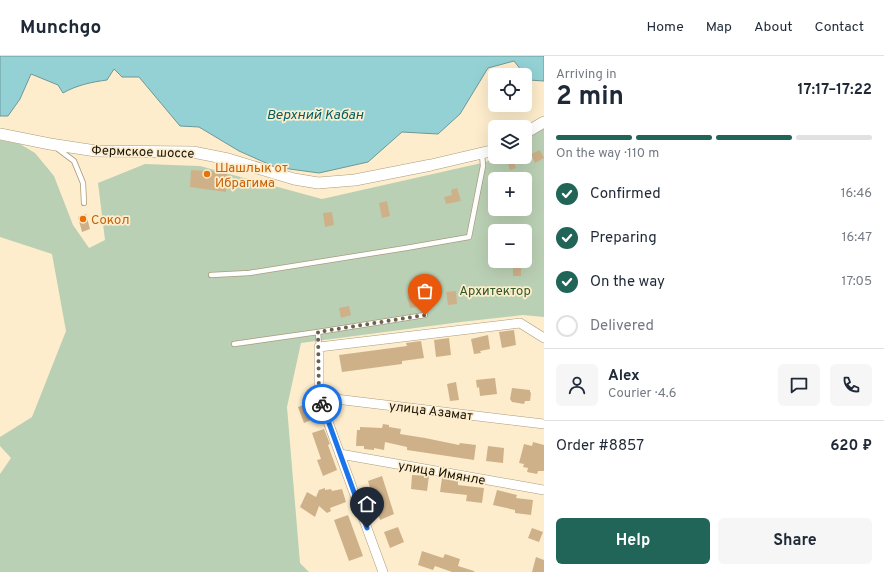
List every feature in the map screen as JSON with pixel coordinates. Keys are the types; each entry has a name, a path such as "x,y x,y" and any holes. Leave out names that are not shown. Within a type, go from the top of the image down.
{"street":[{"path":"532,129 544,122"},
{"name":"Фермское шоссе","path":"0,134 53,145 96,151 193,152 228,159 294,179 318,183 355,180 488,152"},
{"path":"383,572 319,396 319,347 520,323 544,338"},
{"name":"улица Азамат","path":"319,396 544,424"},
{"name":"улица Имянле","path":"340,454 544,490"}],"lane":[{"path":"53,145 74,161 83,183 84,203"},
{"path":"211,275 249,272 468,237 483,166 482,154"},
{"path":"234,344 425,315"},
{"path":"318,332 319,347"}],"green space":[{"name":"Архитектор","path":"544,128 544,317 523,315 301,343 287,407 300,563 309,572 0,572 0,474 11,458 0,446 0,437 32,417 66,331 52,254 0,237 0,140 20,144 35,153 54,176 73,225 89,248 105,240 98,183 145,164 200,166 322,199 488,161 488,164 532,164 532,135"}],"water":[{"name":"Верхний Кабан","path":"0,56 544,56 544,81 532,80 532,68 520,68 514,61 488,68 460,114 438,134 402,132 368,162 319,173 275,167 239,151 199,127 180,126 139,77 122,77 114,69 107,80 85,84 63,93 58,85 31,74 20,99 8,116 0,116"}],"building":[{"path":"540,150 544,158 535,163 532,154"},
{"path":"508,164 515,164 516,168 510,170"},
{"path":"191,170 227,172 226,192 190,187"},
{"path":"457,188 461,201 446,204 444,197 452,195 451,190"},
{"path":"387,201 390,216 382,218 379,203"},
{"path":"332,212 334,225 325,227 323,213"},
{"path":"86,214 90,229 82,232 78,217"},
{"path":"513,268 521,268 521,276 513,276"},
{"path":"456,291 457,304 448,305 446,292"},
{"path":"419,294 422,306 410,308 407,297"},
{"path":"349,306 351,315 341,318 339,308"},
{"path":"514,330 516,345 502,348 499,332"},
{"path":"488,335 490,349 474,354 471,339"},
{"path":"449,338 451,355 436,357 434,340"},
{"path":"421,341 424,358 402,361 402,364 342,372 339,355 407,346 406,343"},
{"path":"495,378 497,394 480,396 479,387 477,388 476,380"},
{"path":"456,382 459,400 450,401 447,384"},
{"path":"512,388 530,390 530,401 525,401 524,404 512,402 510,399"},
{"path":"312,402 318,417 304,423 298,407"},
{"path":"383,424 389,425 389,427 401,429 400,434 459,445 460,443 476,445 474,460 407,450 407,447 385,442 384,450 374,448 374,450 364,449 364,446 356,446 357,430 360,430 360,427 382,428"},
{"path":"324,429 337,470 323,476 317,460 321,459 312,433"},
{"path":"533,442 544,445 544,471 538,471 537,474 527,472 528,468 523,467 524,464 519,463 524,444 532,446"},
{"path":"488,446 504,448 503,463 486,461"},
{"path":"412,475 429,476 427,491 411,489"},
{"path":"382,476 394,514 380,520 368,481"},
{"path":"442,478 458,481 458,485 484,488 482,503 466,501 467,495 440,492"},
{"path":"325,488 325,490 331,489 332,491 342,489 346,502 330,508 331,511 327,513 319,506 315,517 300,507 307,492 316,497 319,490"},
{"path":"497,490 517,495 516,498 533,500 531,515 515,513 515,510 493,505"},
{"path":"348,515 363,556 349,561 334,520"},
{"path":"398,527 404,542 390,548 384,532"},
{"path":"532,528 543,532 539,542 528,538"},
{"path":"422,551 443,558 445,554 460,559 458,566 474,572 452,572 435,566 433,570 418,565"},
{"path":"536,557 544,560 544,572 532,572"}],"way so far":[{"path":"322,404 319,396 318,332 425,315"}],"place":[{"name":"Шашлык от Ибрагима","path":"207,174"},
{"name":"Сокол","path":"83,219"}],"route":[{"path":"322,404 367,528"}]}
